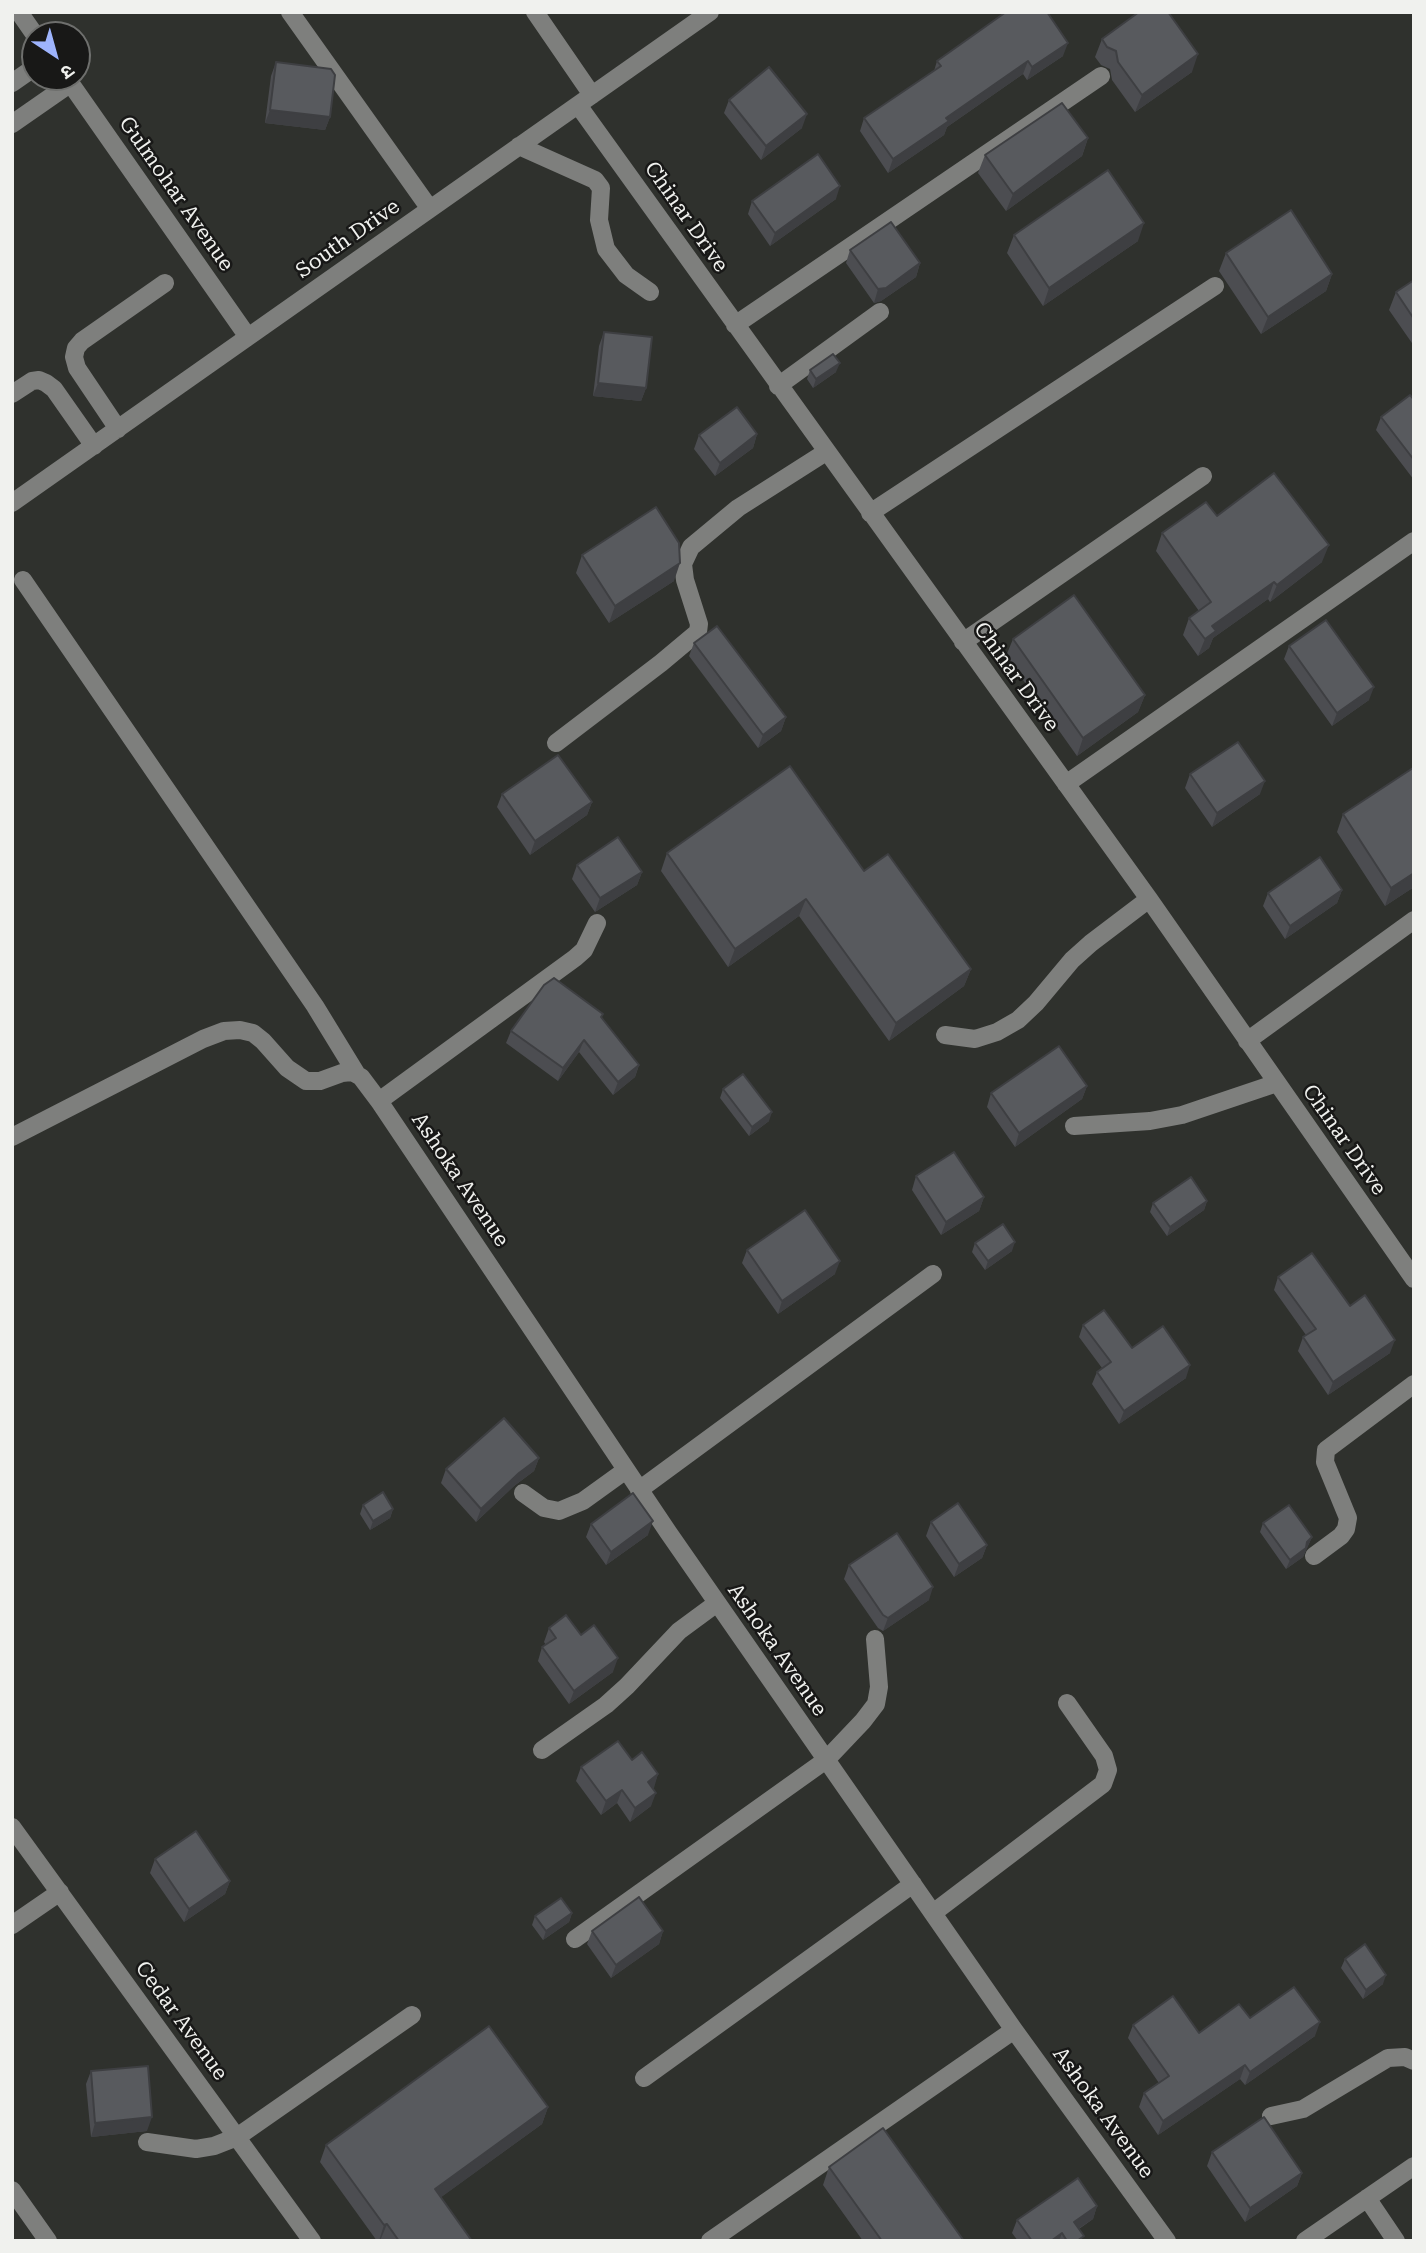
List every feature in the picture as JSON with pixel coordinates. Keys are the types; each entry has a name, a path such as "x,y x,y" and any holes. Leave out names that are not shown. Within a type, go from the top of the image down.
{"street":[{"path":"290,12 430,209"},
{"name":"Chinar Drive","path":"535,12 561,53 585,100 735,325 1149,899 1414,1279"},
{"name":"South Drive","path":"12,503 710,12"},
{"path":"735,325 1101,76"},
{"path":"12,124 55,91"},
{"name":"Gulmohar Avenue","path":"77,91 248,337"},
{"path":"519,146 595,180 601,188 599,220 606,249 626,275 650,292"},
{"path":"118,429 77,368 74,357 76,348 82,341 165,283"},
{"path":"870,513 1214,286"},
{"path":"778,386 880,312"},
{"path":"12,394 32,381 46,383 54,389 94,446"},
{"path":"555,743 698,632 697,617 685,580 683,564 691,547 738,508 826,452"},
{"path":"963,642 1203,476"},
{"path":"1066,784 1414,541"},
{"name":"Ashoka Avenue","path":"23,580 316,1006 358,1075 379,1101 639,1490 1014,2030 1167,2241"},
{"path":"945,1035 975,1039 997,1032 1017,1020 1036,1003 1072,960 1149,899"},
{"path":"1247,1041 1414,920"},
{"path":"379,1101 575,958 584,950 597,923"},
{"path":"12,1136 203,1039 224,1031 253,1033 287,1068 306,1081 320,1081 342,1073 358,1075"},
{"path":"1074,1126 1150,1121 1182,1115 1277,1083"},
{"path":"639,1490 933,1274"},
{"path":"1314,1556 1340,1536 1346,1529 1348,1518 1325,1462 1326,1450 1329,1445 1414,1384"},
{"path":"523,1493 544,1508 559,1511 583,1501 626,1470"},
{"path":"542,1750 606,1704 627,1686 679,1631 717,1603"},
{"path":"575,1939 826,1759 876,1704 879,1687 875,1639"},
{"path":"933,1913 1103,1784 1108,1770 1104,1756 1067,1703"},
{"name":"Cedar Avenue","path":"12,1827 312,2241"},
{"path":"644,2078 913,1884"},
{"path":"12,1925 60,1892"},
{"path":"147,2142 196,2149 214,2146 237,2137 412,2015"},
{"path":"710,2241 1014,2030"},
{"path":"1271,2116 1303,2109 1388,2058 1405,2057 1414,2062"},
{"path":"1305,2241 1414,2166"},
{"path":"12,2190 48,2241"},
{"path":"1367,2198 1396,2241"}],"building":[{"path":"1006,12 1047,12 1068,43 1032,67 1028,61 946,118 949,121 893,159 864,118 941,66 937,61"},
{"path":"1139,12 1168,12 1198,54 1142,95 1118,62 1116,51 1107,47 1102,39"},
{"path":"276,62 331,69 335,75 330,117 270,110"},
{"path":"769,67 807,114 766,146 729,100"},
{"path":"1062,103 1088,138 1013,194 985,155"},
{"path":"818,154 840,186 775,233 752,201"},
{"path":"1108,170 1144,223 1049,288 1014,235"},
{"path":"1291,210 1332,274 1268,317 1226,253"},
{"path":"891,222 920,263 886,288 878,289 850,250"},
{"path":"1414,280 1414,319 1396,292"},
{"path":"604,332 652,337 646,388 598,383"},
{"path":"833,354 840,363 816,379 810,370"},
{"path":"1410,395 1414,400 1414,460 1381,417"},
{"path":"737,407 757,434 720,463 699,435"},
{"path":"1274,473 1329,545 1277,585 1274,582 1212,626 1216,631 1205,639 1189,618 1211,602 1162,533 1206,502 1217,516"},
{"path":"656,507 679,543 680,563 615,606 582,555"},
{"path":"1074,595 1145,695 1083,738 1013,639"},
{"path":"1326,620 1374,687 1337,713 1289,646"},
{"path":"717,626 786,717 763,735 694,643"},
{"path":"1238,742 1265,781 1217,813 1190,774"},
{"path":"558,755 592,802 535,841 502,794"},
{"path":"790,766 864,871 888,854 971,969 896,1023 806,899 735,949 667,853"},
{"path":"1413,768 1414,873 1391,888 1343,814"},
{"path":"618,837 642,872 600,898 577,865"},
{"path":"1320,857 1342,890 1290,926 1268,893"},
{"path":"554,978 603,1014 601,1017 639,1065 618,1082 584,1040 563,1068 511,1031 544,985"},
{"path":"1059,1046 1087,1086 1019,1133 991,1093"},
{"path":"743,1074 772,1112 752,1127 723,1089"},
{"path":"954,1152 984,1197 946,1222 916,1176"},
{"path":"1191,1177 1207,1201 1170,1227 1153,1203"},
{"path":"805,1210 840,1261 782,1301 747,1250"},
{"path":"1003,1224 1015,1242 988,1261 975,1243"},
{"path":"1312,1253 1350,1306 1365,1295 1395,1340 1333,1382 1303,1337 1316,1329 1278,1277"},
{"path":"1104,1310 1132,1348 1163,1326 1190,1365 1124,1411 1097,1372 1111,1362 1083,1325"},
{"path":"504,1418 539,1458 481,1509 446,1469"},
{"path":"383,1492 393,1509 373,1521 363,1505"},
{"path":"633,1493 653,1521 611,1552 591,1524"},
{"path":"958,1503 987,1545 959,1564 931,1522"},
{"path":"1289,1505 1312,1537 1306,1548 1290,1560 1263,1523"},
{"path":"897,1533 933,1587 888,1618 883,1615 849,1565"},
{"path":"566,1615 581,1635 594,1625 618,1658 574,1691 542,1647 556,1638 549,1628"},
{"path":"618,1741 632,1760 642,1752 658,1774 648,1782 656,1793 635,1808 622,1790 606,1801 581,1767"},
{"path":"196,1831 230,1881 189,1909 155,1859"},
{"path":"639,1897 663,1931 616,1965 592,1931"},
{"path":"561,1898 572,1913 546,1931 535,1916"},
{"path":"1365,1944 1386,1975 1366,1990 1345,1959"},
{"path":"1294,1987 1320,2022 1250,2072 1245,2065 1163,2121 1144,2093 1169,2076 1133,2025 1173,1996 1199,2033 1239,2004 1250,2018"},
{"path":"489,2026 548,2107 435,2189 472,2241 399,2241 387,2224 384,2225 326,2145"},
{"path":"148,2066 152,2117 95,2123 91,2071"},
{"path":"1264,2117 1302,2173 1250,2208 1212,2152"},
{"path":"883,2128 964,2241 882,2241 829,2167"},
{"path":"1078,2178 1097,2206 1074,2222 1084,2236 1077,2241 1067,2241 1062,2233 1051,2241 1032,2241 1017,2220"}]}
